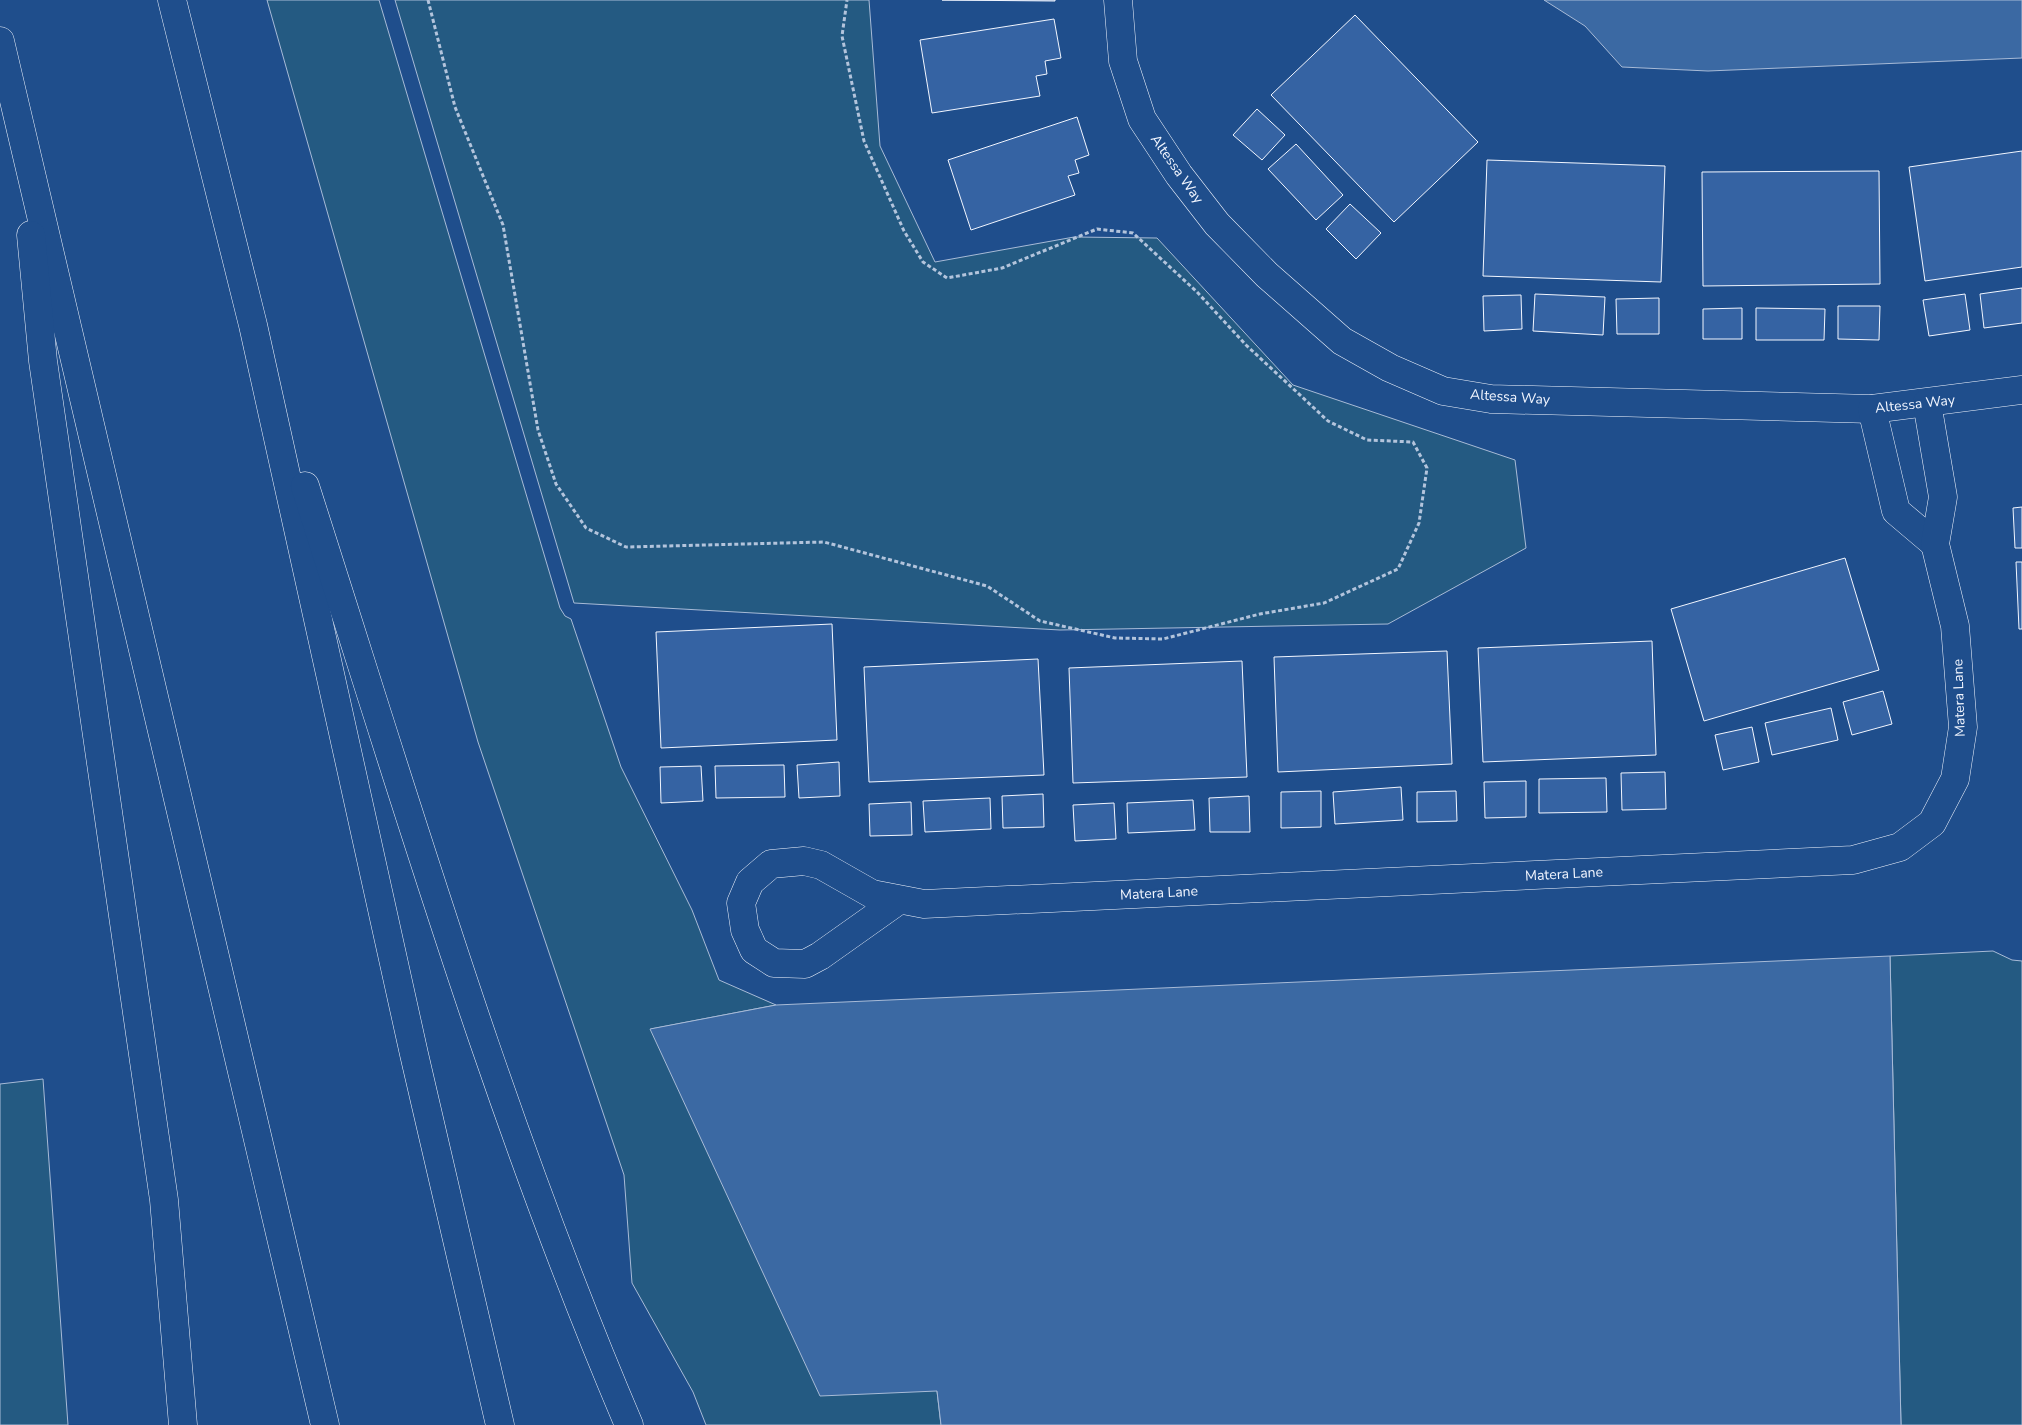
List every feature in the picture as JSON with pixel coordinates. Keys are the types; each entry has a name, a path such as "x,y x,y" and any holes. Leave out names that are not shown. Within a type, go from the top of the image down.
{"main road":[{"path":"172,0 253,325 414,1054 500,1425"},
{"name":"Altessa Way","path":"1118,0 1123,61 1142,119 1179,175 1217,224 1267,275 1342,341 1390,368 1443,391 1491,399 1872,409 2022,390"},
{"path":"0,41 325,1425"},
{"path":"22,134 43,361 164,1200 183,1425"},
{"path":"253,325 480,1032 571,1283 629,1425"},
{"name":"Matera Lane","path":"899,900 820,956 805,964 774,963 754,950 745,930 741,903 750,882 771,864 804,861 821,865 872,894 924,904 1853,860 1900,847 1932,823 1955,779 1963,727 1955,626 1934,544 1943,497 1926,403"},
{"path":"1872,409 1896,511 1934,544"}],"path":[{"path":"428,0 454,107 503,225 538,430 556,484 586,528 626,547 824,542 987,586 1040,621 1115,638 1163,639 1260,614 1324,603 1398,569 1419,523 1426,468 1414,442 1367,440 1328,421 1246,345 1197,292 1133,233 1097,230 1002,268 946,278 923,262 904,231 864,141 842,36 847,0"}],"shaded area":[{"path":"267,0 379,0 560,608 565,616 571,619 621,767 692,910 719,980 776,1005 651,1029 937,1391 941,1425 706,1425 693,1392 632,1283 624,1175 478,742"},
{"path":"395,0 869,0 880,146 935,262 1074,237 1157,238 1293,385 1515,460 1526,548 1388,624 1060,630 574,603"},
{"path":"1544,0 2022,0 2022,58 1708,71 1622,67 1585,26"},
{"path":"1993,951 2012,960 2022,961 2022,1425 1901,1425 1890,956"},
{"path":"1890,956 1901,1425 941,1425 937,1391 820,1396 650,1029 776,1005"},
{"path":"43,1079 68,1425 0,1425 0,1084"}],"building":[{"path":"942,0 1055,0 1055,1"},
{"path":"1355,15 1478,142 1394,222 1271,95"},
{"path":"1054,19 1061,58 1045,61 1047,74 1036,76 1040,96 932,113 920,40"},
{"path":"1257,109 1285,135 1262,160 1233,135"},
{"path":"1077,117 1089,155 1075,160 1079,173 1068,176 1075,195 971,230 948,160"},
{"path":"1296,144 1343,195 1316,220 1268,169"},
{"path":"2022,151 2022,267 1925,281 1909,167"},
{"path":"1487,160 1665,166 1661,282 1483,276"},
{"path":"1879,171 1880,284 1703,286 1702,172"},
{"path":"1350,204 1381,233 1356,259 1326,229"},
{"path":"2022,288 2022,323 1984,328 1980,294"},
{"path":"1535,294 1605,297 1603,335 1533,331"},
{"path":"1965,294 1970,330 1929,336 1923,300"},
{"path":"1521,295 1522,329 1484,331 1483,296"},
{"path":"1659,298 1659,334 1617,334 1616,299"},
{"path":"1838,306 1880,306 1879,340 1838,339"},
{"path":"1742,308 1742,339 1703,339 1703,309"},
{"path":"1756,308 1825,309 1824,340 1756,340"},
{"path":"2022,507 2022,548 2015,548 2013,508"},
{"path":"1845,558 1879,670 1704,721 1671,609"},
{"path":"2016,562 2022,562 2022,629 2019,629"},
{"path":"832,624 837,740 661,748 656,632"},
{"path":"1652,641 1656,755 1483,762 1478,648"},
{"path":"1447,651 1452,764 1278,772 1274,657"},
{"path":"1038,659 1044,775 869,782 864,667"},
{"path":"1242,661 1247,777 1073,783 1069,668"},
{"path":"1883,691 1892,724 1852,735 1843,702"},
{"path":"1831,708 1838,740 1772,755 1765,723"},
{"path":"1752,727 1759,762 1723,770 1715,735"},
{"path":"839,762 840,796 799,798 797,765"},
{"path":"784,765 785,797 716,798 715,766"},
{"path":"701,766 703,801 661,803 660,767"},
{"path":"1665,772 1666,809 1622,810 1621,773"},
{"path":"1606,778 1607,812 1539,813 1539,779"},
{"path":"1526,781 1526,817 1485,818 1484,782"},
{"path":"1401,787 1403,820 1335,824 1333,792"},
{"path":"1321,791 1321,827 1281,828 1281,792"},
{"path":"1456,791 1457,821 1417,822 1417,792"},
{"path":"1043,794 1044,827 1003,828 1002,796"},
{"path":"1249,796 1250,832 1210,832 1209,798"},
{"path":"990,798 991,829 925,832 923,801"},
{"path":"1193,800 1195,830 1128,833 1127,803"},
{"path":"911,802 912,835 870,836 869,804"},
{"path":"1114,803 1116,839 1075,841 1073,805"}]}
